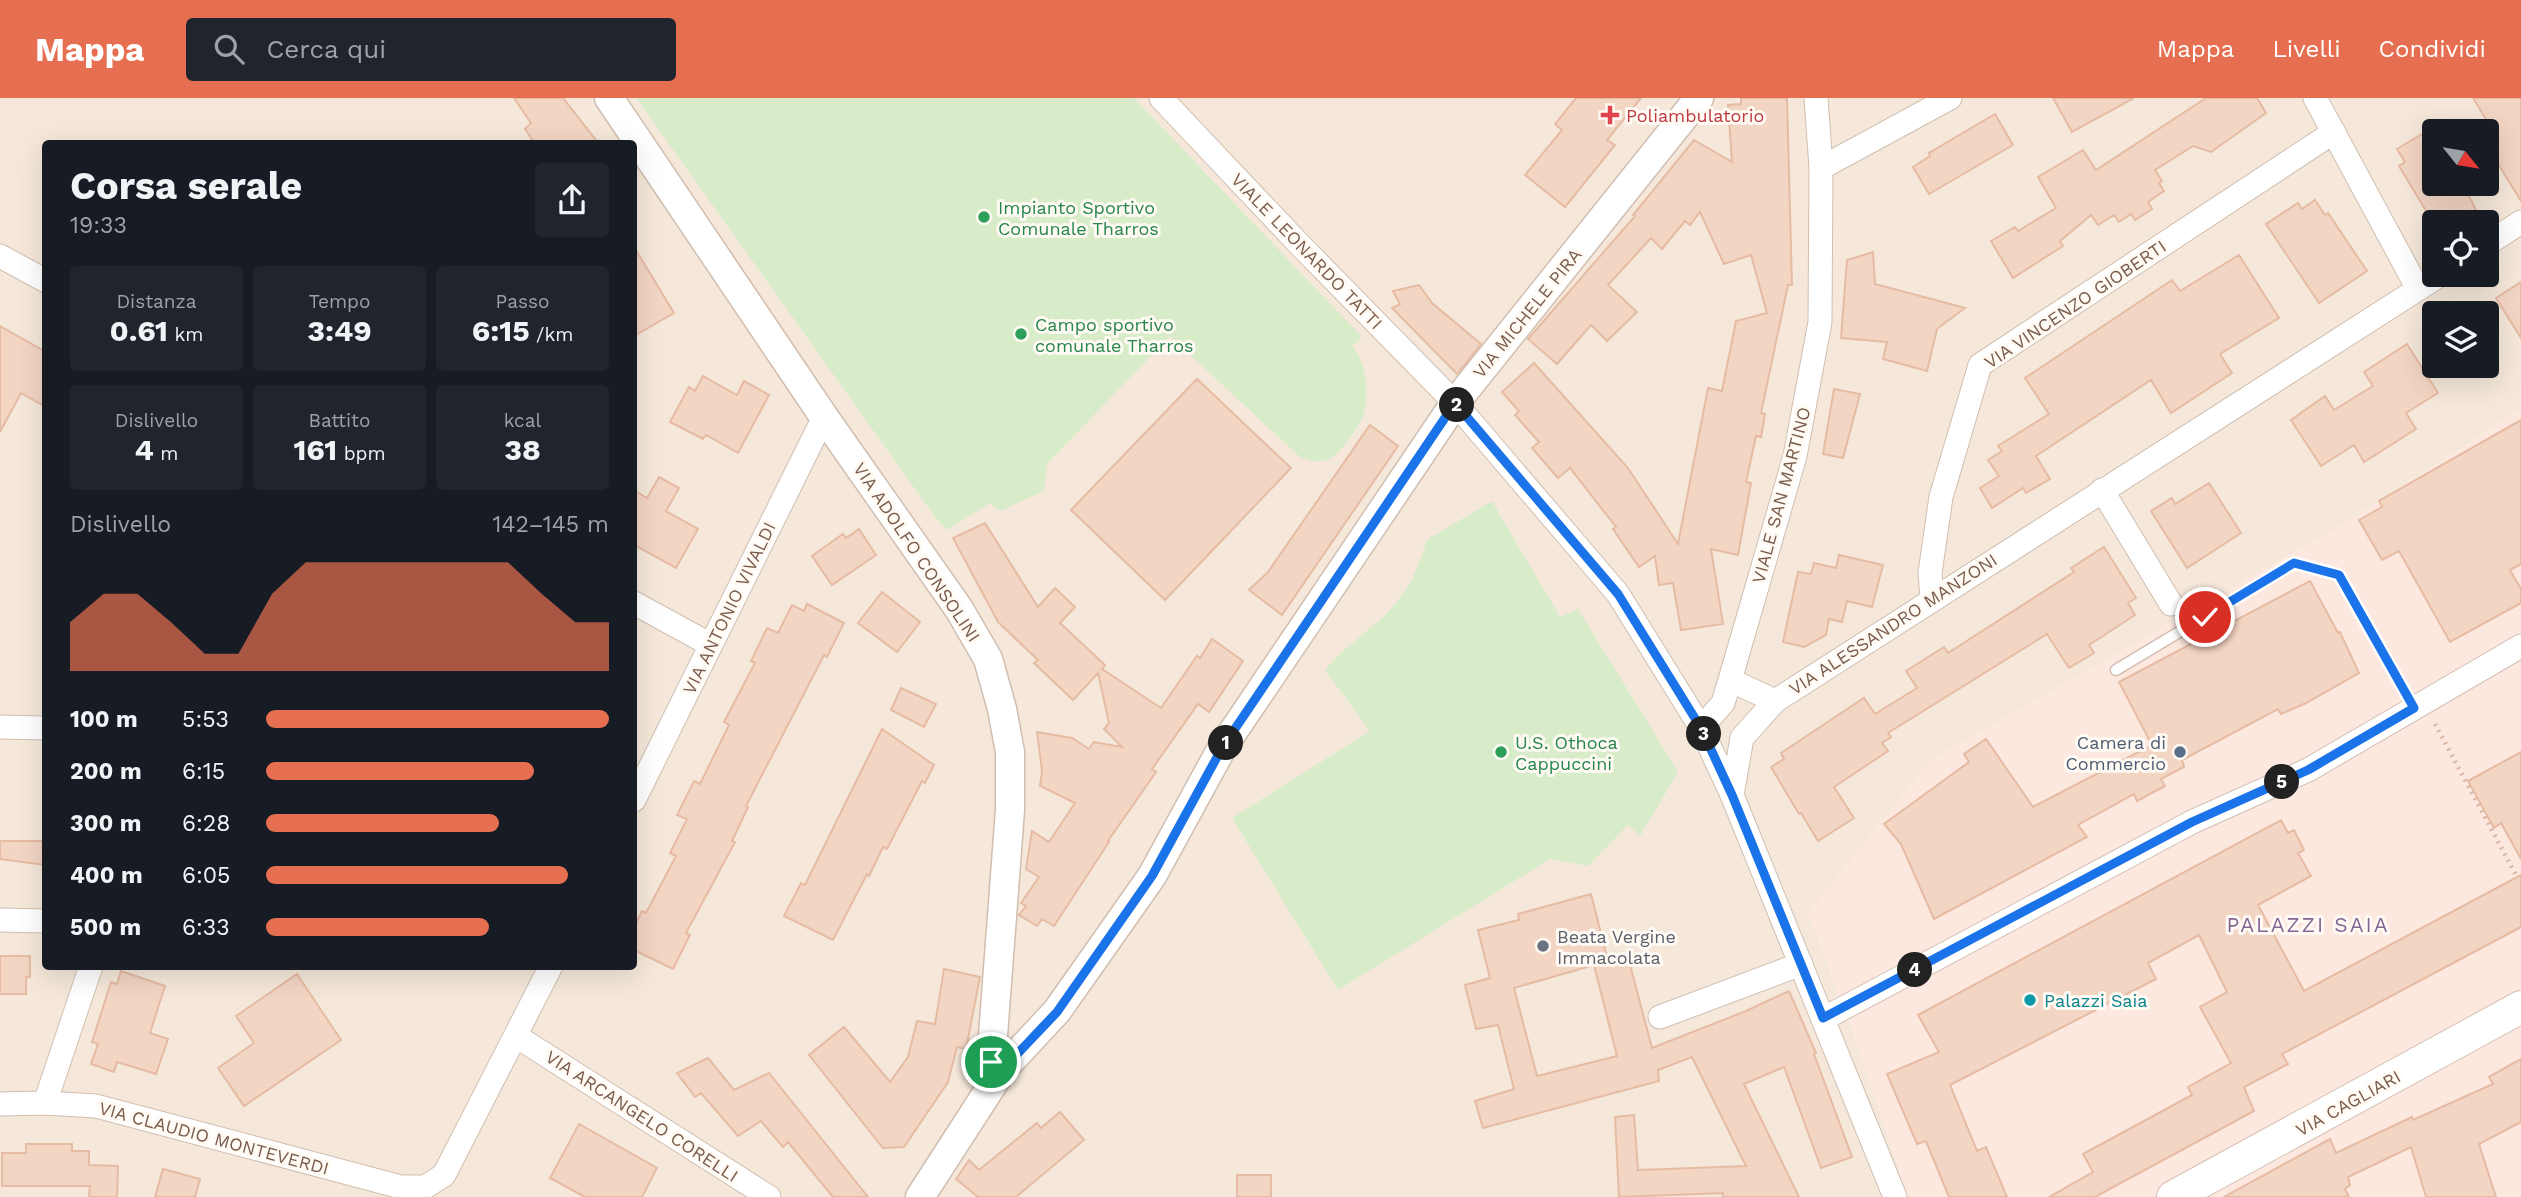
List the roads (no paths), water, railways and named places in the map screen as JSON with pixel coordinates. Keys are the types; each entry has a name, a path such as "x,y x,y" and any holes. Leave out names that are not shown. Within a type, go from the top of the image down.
{"main road":[{"name":"VIA CAGLIARI","path":"2173,1197 2521,1007"}],"street":[{"name":"VIA ADOLFO CONSOLINI","path":"609,98 632,140"},
{"name":"VIALE LEONARDO TATTI","path":"1161,98 1455,403 1618,594 1701,728"},
{"name":"VIA MICHELE PIRA","path":"920,1197 1002,1070 1057,1012 1152,876 1222,748 1455,403 1699,98"},
{"name":"VIALE SAN MARTINO","path":"1701,728 1723,703 1730,681 1795,456 1820,322 1821,168 1816,98"},
{"path":"1821,168 1951,98"},
{"path":"2315,98 2418,289"},
{"name":"VIA VINCENZO GIOBERTI","path":"1932,598 1930,573 1941,497 1980,365 2334,132"},
{"name":"VIA ADOLFO CONSOLINI","path":"638,150 959,609 988,659 1002,709 1010,752 1010,810 991,1062 1002,1070"},
{"path":"2499,236 2521,222"},
{"path":"0,256 42,279"},
{"name":"VIA ALESSANDRO MANZONI","path":"1732,795 1742,738 1775,701 2422,286"},
{"name":"VIA ANTONIO VIVALDI","path":"637,794 824,417"},
{"path":"2102,490 2171,604"},
{"path":"637,605 711,645"},
{"path":"1823,1018 2192,822 2308,770 2521,646"},
{"path":"1730,681 1775,701"},
{"path":"0,727 42,728"},
{"path":"1701,728 1732,795 1895,1197"},
{"path":"0,920 42,921"},
{"path":"1660,1017 1801,964"},
{"path":"45,1103 90,970"},
{"path":"516,1036 549,970"},
{"name":"VIA CLAUDIO MONTEVERDI","path":"0,1104 96,1106 401,1187 425,1187 444,1175 516,1036"},
{"name":"VIA ARCANGELO CORELLI","path":"516,1036 769,1197"}],"lane":[{"path":"2116,670 2294,563 2339,575 2419,706"}],"place":[{"name":"Poliambulatorio","path":"1610,115"},
{"name":"Impianto Sportivo Comunale Tharros","path":"984,217"},
{"name":"Campo sportivo comunale Tharros","path":"1021,334"},
{"name":"U.S. Othoca Cappuccini","path":"1501,752"},
{"name":"Camera di Commercio","path":"2180,752"},
{"name":"Beata Vergine Immacolata","path":"1543,946"},
{"name":"Palazzi Saia","path":"2030,1000"}],"district":[{"name":"PALAZZI SAIA","path":"2308,924"}]}
